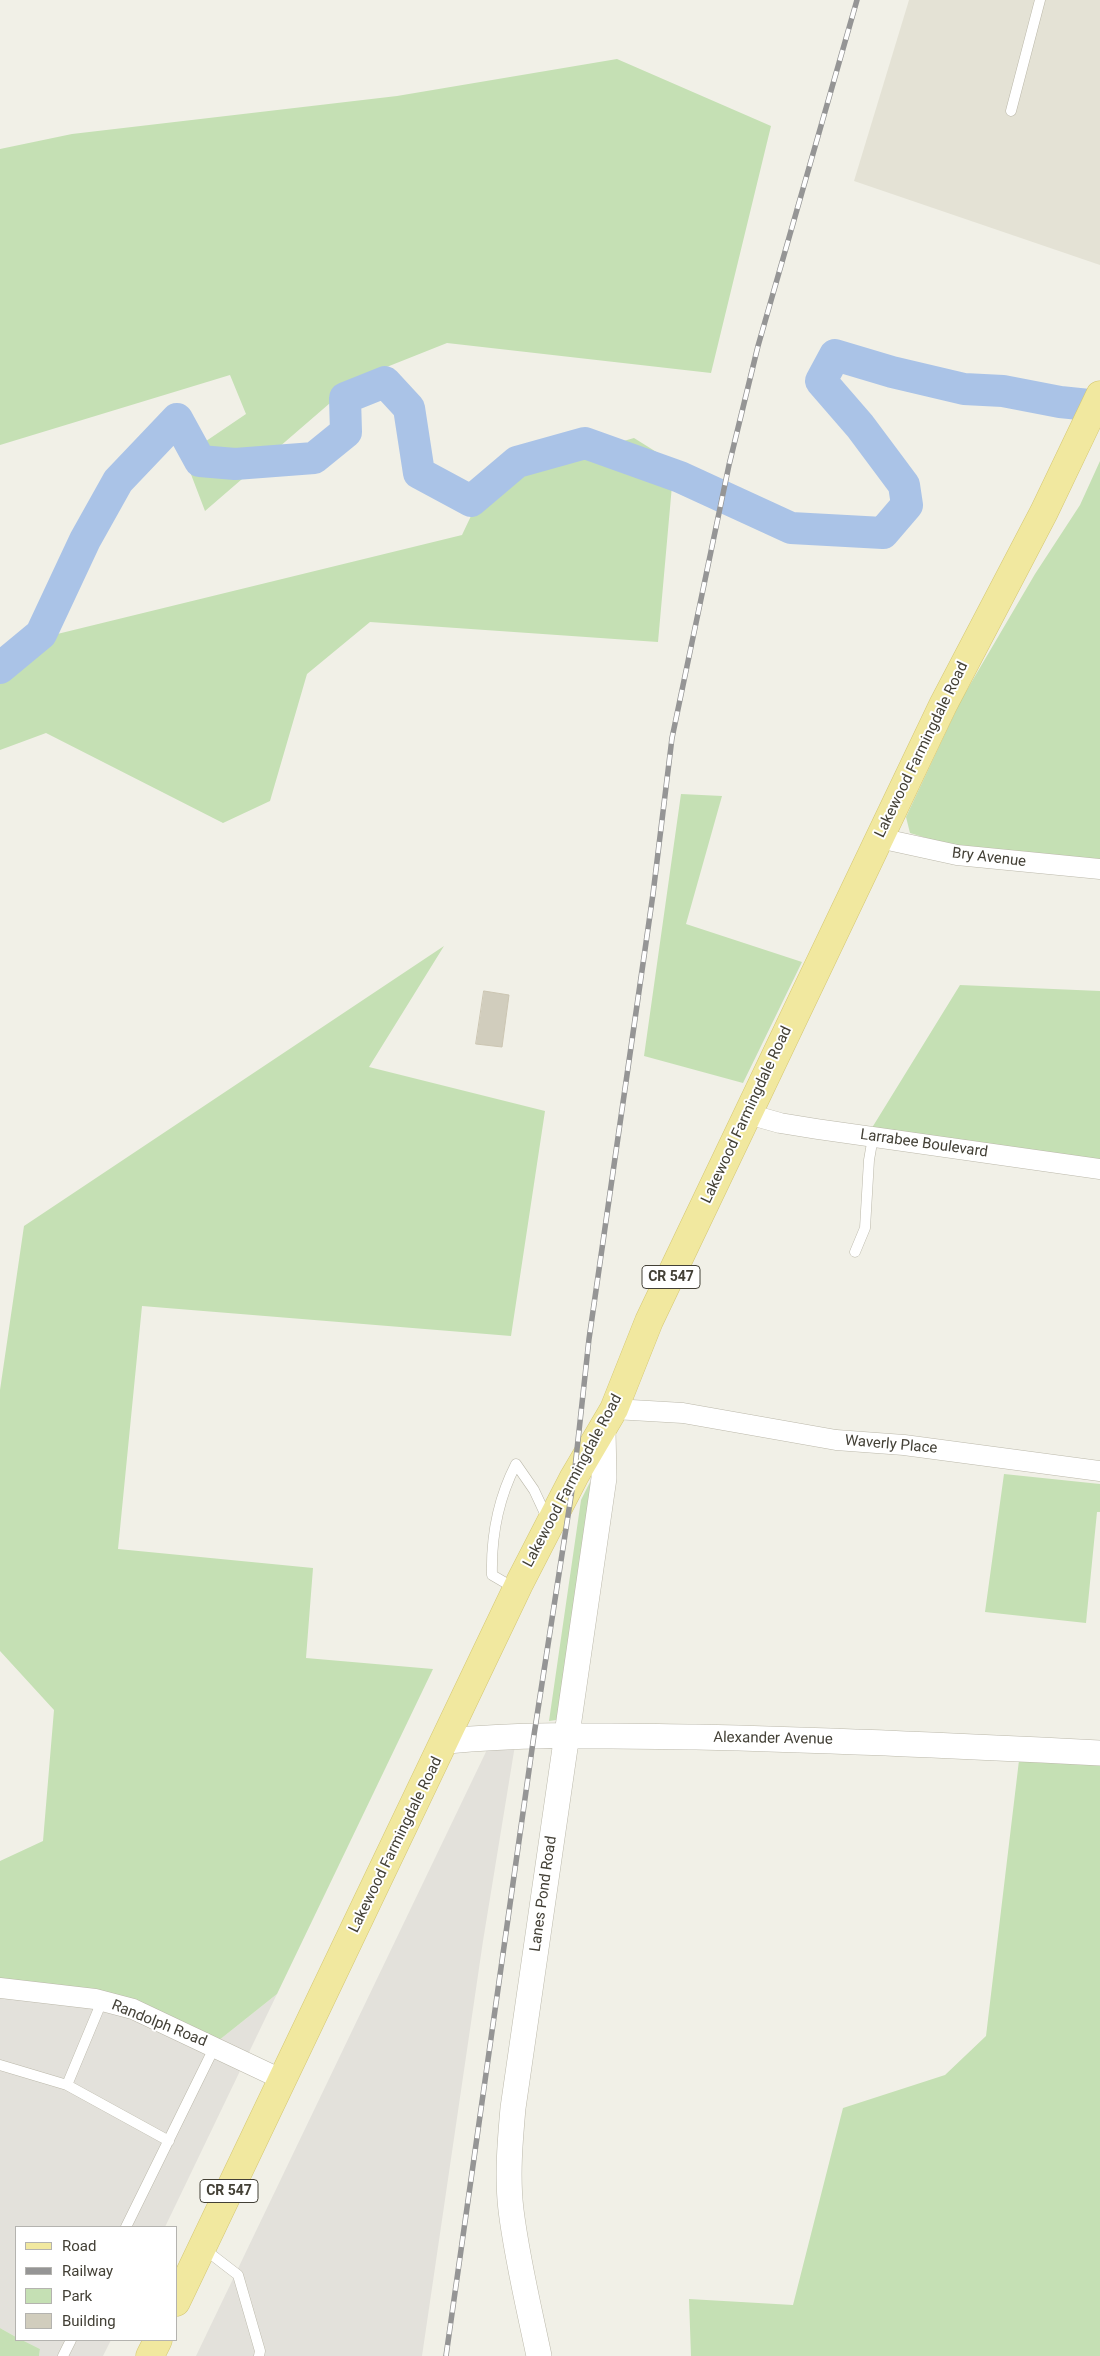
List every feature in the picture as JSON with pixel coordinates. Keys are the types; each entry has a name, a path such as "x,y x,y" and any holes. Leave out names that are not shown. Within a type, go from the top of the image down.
{"main road":[{"name":"Lakewood Farmingdale Road","path":"178,2298 517,1590 550,1523 608,1420 649,1322 773,1059 968,655 1095,406"},
{"path":"150,2356 158,2341"}],"street":[{"name":"Bry Avenue","path":"880,838 957,855 1100,869"},
{"name":"Larrabee Boulevard","path":"748,1114 780,1123 1100,1169"},
{"name":"Waverly Place","path":"608,1420 683,1413 836,1440 904,1445 1100,1471"},
{"name":"Lanes Pond Road","path":"539,2356 518,2255 511,2209 509,2160 513,2108 604,1478 608,1420"},
{"name":"Alexander Avenue","path":"446,1741 496,1736 860,1741 1100,1753"},
{"name":"Randolph Road","path":"0,1988 48,1992 102,2001 133,2009 282,2079"}],"lane":[{"path":"1011,111 1040,0"},
{"path":"855,1252 865,1228 869,1160 873,1137"},
{"path":"517,1590 492,1574 491,1551 498,1507 516,1464 534,1490 550,1523"},
{"path":"67,2086 102,2001"},
{"path":"126,2226 215,2046"},
{"path":"0,2065 67,2086 169,2140"},
{"path":"202,2248 238,2275 260,2351 259,2356"},
{"path":"63,2356 70,2341"}],"shaded area":[{"path":"909,0 1100,0 1100,265 854,181"},
{"path":"495,1733 517,1733 483,1941 422,2356 196,2356"},
{"path":"0,1988 32,1990 218,2041 277,1994 165,2226 15,2226 15,2336 0,2328"},
{"path":"24,2341 110,2341 103,2356 39,2356 40,2349"}],"green space":[{"path":"617,59 771,126 711,373 447,343 359,378 205,511 184,456 246,414 230,375 0,445 0,149 72,134 397,96"},
{"path":"634,438 674,463 658,642 370,622 307,674 270,801 223,823 46,733 0,750 0,648 462,535 488,480"},
{"path":"1100,461 1100,863 959,848 910,833 906,817 961,700 1035,574 1080,505"},
{"path":"681,794 722,796 686,924 802,962 743,1083 644,1056"},
{"path":"444,946 369,1067 545,1111 511,1336 142,1306 118,1549 313,1568 306,1658 433,1669 277,1994 218,2041 32,1990 0,1988 0,1861 43,1841 54,1710 0,1651 0,1390 24,1226"},
{"path":"960,985 1100,991 1100,1172 862,1144"},
{"path":"1004,1474 1100,1484 1100,1512 1097,1512 1086,1623 985,1612"},
{"path":"590,1482 595,1485 560,1714 556,1720 549,1721 581,1500"},
{"path":"1020,1752 1100,1756 1100,2356 691,2356 689,2299 793,2305 843,2108 945,2075 986,2036"},
{"path":"0,2328 15,2336 15,2341 24,2341 40,2349 39,2356 0,2356"}],"building":[{"path":"484,991 509,995 502,1047 476,1044"}],"waterway":[{"path":"0,668 41,634 85,540 118,481 177,419 200,461 235,464 314,458 346,432 345,398 385,382 409,408 419,473 471,501 517,462 585,443 680,477 791,528 883,533 907,505 904,485 860,426 821,381 835,355 892,372 964,389 1003,391 1060,402 1100,406"}],"railway":[{"path":"446,2356 534,1735 574,1477 589,1339 653,894 672,738 729,465 758,346 857,0"}]}
